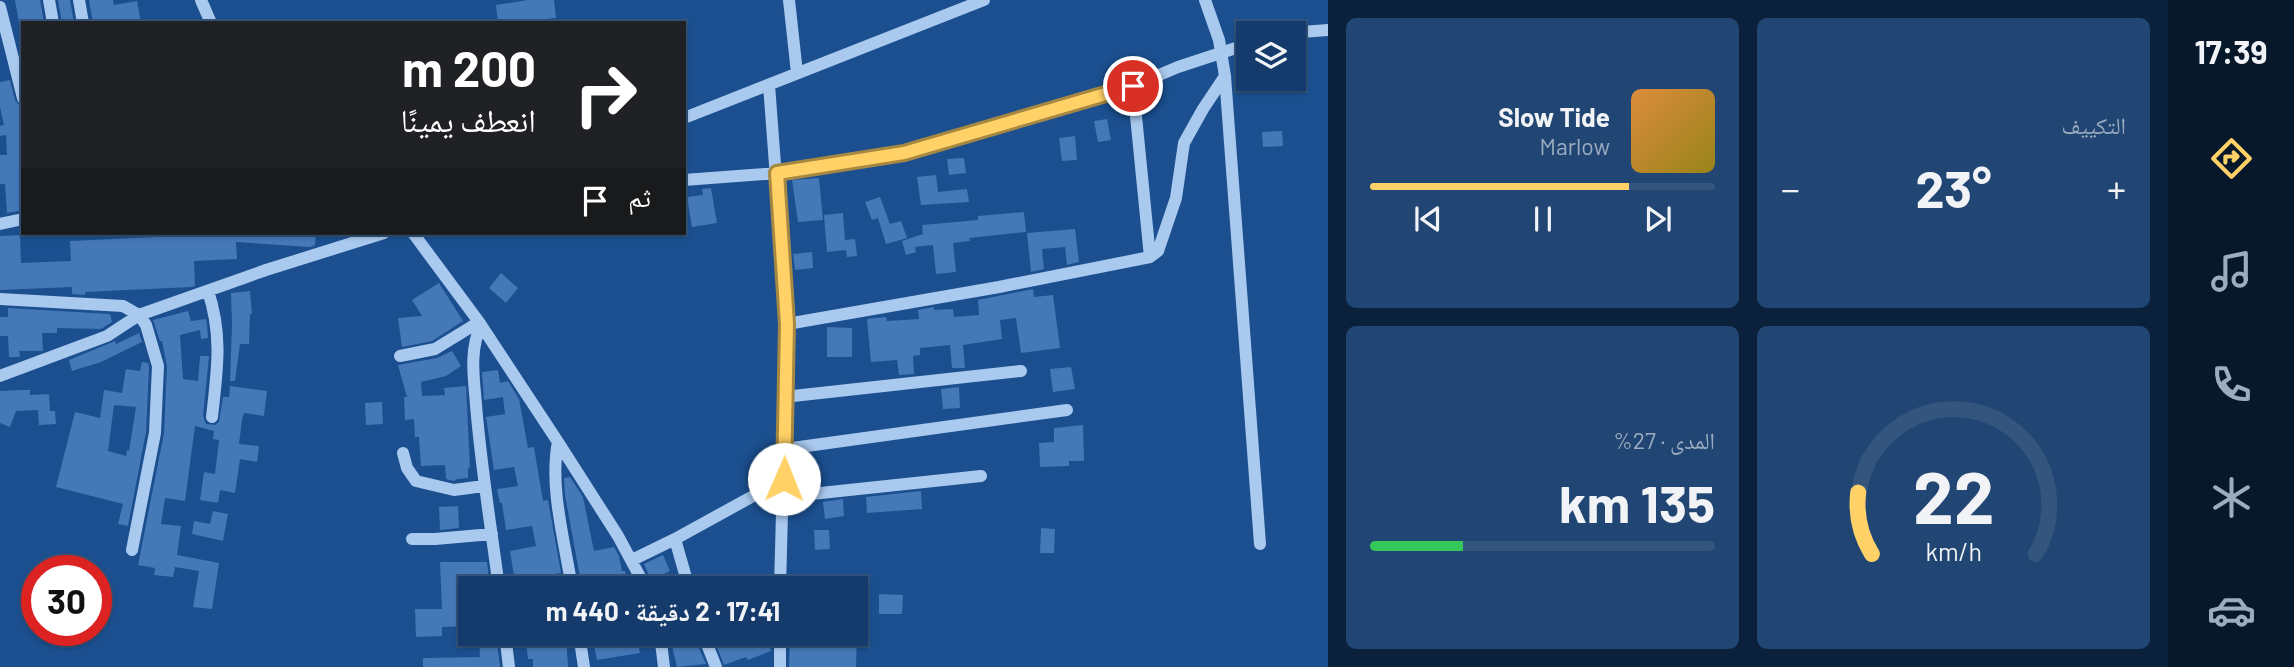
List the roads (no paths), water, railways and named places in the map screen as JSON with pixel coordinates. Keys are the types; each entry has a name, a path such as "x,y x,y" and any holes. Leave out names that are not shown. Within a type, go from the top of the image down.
{"street":[{"path":"49,0 53,21"},
{"path":"79,0 83,21"},
{"path":"201,0 210,21"},
{"path":"789,0 797,73"},
{"path":"686,117 984,0"},
{"path":"1205,0 1221,52 1225,76 1260,544"},
{"path":"0,8 21,90"},
{"path":"1306,32 1328,30"},
{"path":"686,180 777,173 904,153 1133,86 1236,48"},
{"path":"787,324 1150,257 1158,251 1176,198 1185,143 1225,76"},
{"path":"769,85 787,324 780,576"},
{"path":"1133,86 1150,257"},
{"path":"0,224 21,219"},
{"path":"0,376 107,336 139,315 378,235"},
{"path":"414,235 480,324 558,442 640,576"},
{"path":"208,291 214,309 219,350 212,417"},
{"path":"0,299 123,306 139,315 146,325 158,366 155,433 132,550"},
{"path":"400,356 435,349 480,324"},
{"path":"480,324 473,357 484,486 497,576"},
{"path":"784,397 1021,371"},
{"path":"785,449 1067,410"},
{"path":"558,442 555,480 570,576"},
{"path":"403,453 407,468 416,481 454,490 484,486"},
{"path":"783,497 982,476"},
{"path":"632,560 784,479"},
{"path":"412,539 492,534"},
{"path":"675,539 685,576"},
{"path":"506,646 509,667"},
{"path":"581,646 584,667"},
{"path":"661,646 664,667"},
{"path":"708,646 716,667"},
{"path":"780,646 780,667"}]}
